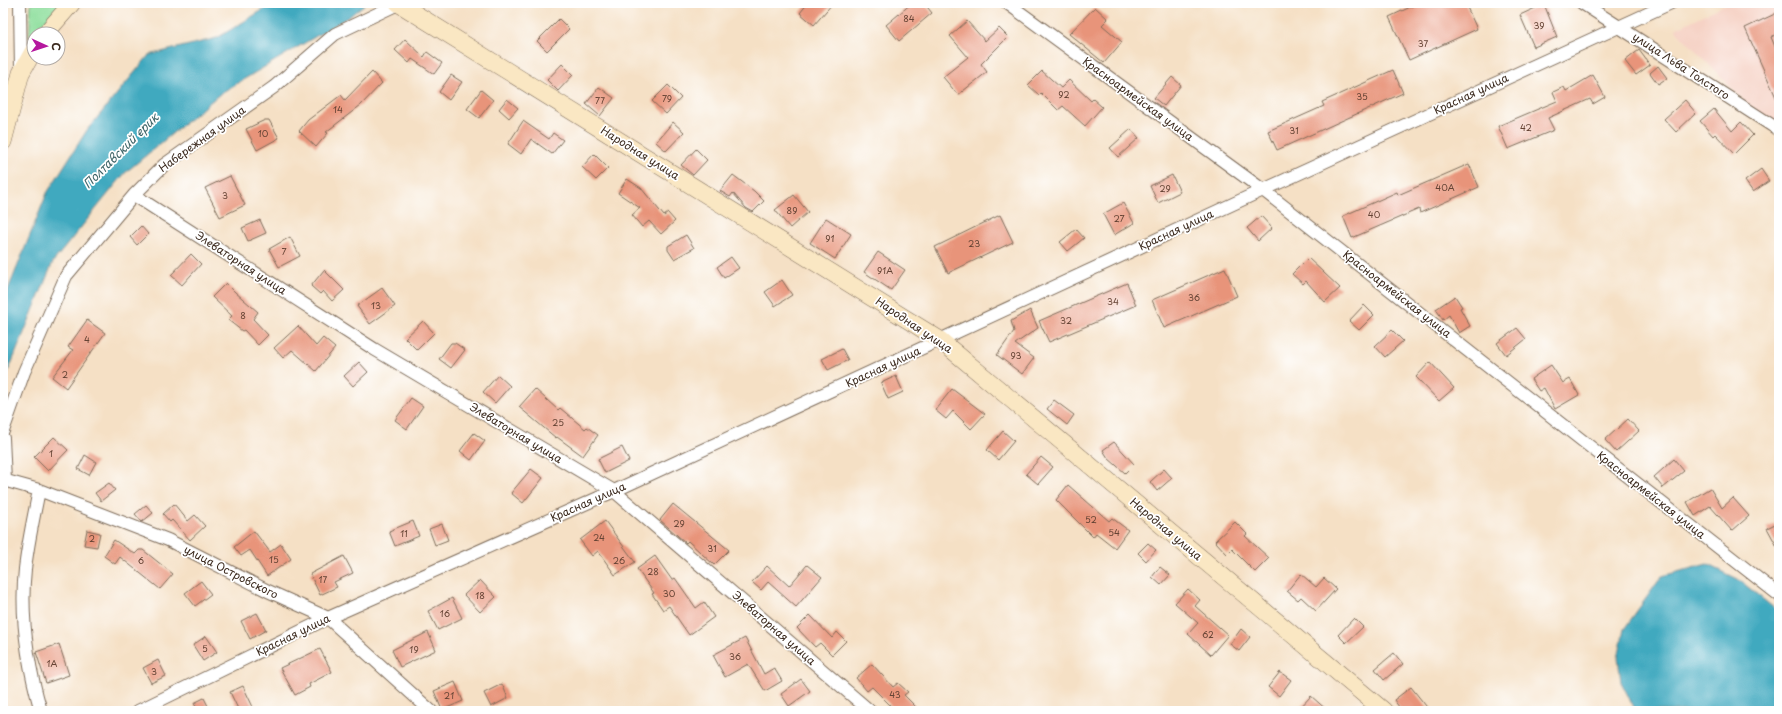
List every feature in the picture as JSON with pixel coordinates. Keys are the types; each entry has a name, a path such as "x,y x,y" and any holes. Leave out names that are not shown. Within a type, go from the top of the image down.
{"main road":[{"path":"52,26 72,3"},
{"name":"Народная улица","path":"399,3 940,340 1384,711"},
{"path":"3,142 22,73 26,65"}],"street":[{"path":"20,3 22,73"},
{"name":"Набережная улица","path":"3,431 24,372 66,276 134,194 164,165 274,87 335,34 399,3"},
{"name":"Красноармейская улица","path":"1007,3 1264,190 1779,596"},
{"name":"улица Льва Толстого","path":"1582,3 1779,130"},
{"name":"Красная улица","path":"138,711 328,618 614,491 1671,3"},
{"name":"Элеваторная улица","path":"134,194 374,349 614,491 870,711"},
{"path":"3,438 4,481"},
{"name":"улица Островского","path":"4,481 39,490 168,540 268,591 328,618 431,711"},
{"path":"39,490 25,570 25,626 30,675 40,711"}],"shaded area":[{"path":"1728,3 1779,3 1779,123 1760,118 1675,29"}],"green space":[{"path":"31,3 62,3 40,26 30,26"}],"water":[{"name":"Полтавский ерик","path":"274,3 366,3 350,16 221,93 125,173 53,262 3,384 3,302 47,193 87,130 149,55 217,38"},
{"path":"1707,564 1738,579 1779,612 1779,711 1636,711 1621,682 1618,658 1624,629 1662,576"}],"building":[{"path":"808,3 833,3 814,25 800,13"},
{"path":"912,3 924,3 932,13 899,41 886,25"},
{"path":"1419,3 1465,3 1477,29 1409,60 1389,17"},
{"path":"1544,4 1557,37 1534,47 1520,15"},
{"path":"1095,7 1108,19 1102,25 1122,42 1104,63 1069,34"},
{"path":"1779,12 1779,33 1771,37 1779,56 1779,104 1745,28"},
{"path":"559,19 569,29 547,51 537,41"},
{"path":"967,21 985,41 999,28 1008,37 981,64 987,72 958,95 943,77 968,57 950,36"},
{"path":"405,39 424,57 427,52 442,63 434,74 412,59 409,63 395,50"},
{"path":"1639,50 1650,65 1636,75 1625,61"},
{"path":"562,64 573,75 558,91 547,80"},
{"path":"1658,66 1667,78 1658,84 1650,73"},
{"path":"1393,70 1403,93 1277,150 1268,131 1324,106 1322,102"},
{"path":"1042,71 1061,88 1069,80 1091,101 1093,99 1102,107 1085,126 1063,106 1058,110 1041,93 1039,95 1028,85"},
{"path":"372,72 382,83 361,105 326,132 328,133 316,147 299,131 308,120 341,95 345,100"},
{"path":"451,75 462,82 449,100 439,92"},
{"path":"1593,75 1605,97 1593,104 1590,99 1548,118 1554,130 1508,149 1498,126 1557,101 1553,92 1564,87 1566,91"},
{"path":"1172,77 1181,85 1164,106 1154,98"},
{"path":"668,85 681,98 666,114 652,101"},
{"path":"599,87 614,98 600,116 586,104"},
{"path":"481,90 493,100 479,118 467,109"},
{"path":"507,99 518,108 509,118 499,109"},
{"path":"1685,100 1696,113 1676,132 1664,119"},
{"path":"1714,109 1732,131 1741,122 1753,135 1734,154 1715,134 1713,136 1700,121"},
{"path":"265,120 269,120 279,138 257,150 246,129"},
{"path":"523,121 549,139 553,133 563,140 552,154 531,139 521,154 508,144"},
{"path":"673,122 684,132 666,151 656,142"},
{"path":"1131,129 1139,138 1118,157 1110,148"},
{"path":"696,149 707,160 693,175 681,165"},
{"path":"594,154 608,168 596,180 582,167"},
{"path":"1469,164 1479,187 1420,213 1419,209 1352,238 1343,216 1397,192 1398,195"},
{"path":"1761,169 1769,181 1753,192 1745,181"},
{"path":"733,175 754,191 764,201 753,212 746,208 733,193 730,197 720,191"},
{"path":"1172,175 1180,192 1158,203 1150,186"},
{"path":"230,176 245,205 220,217 205,188"},
{"path":"627,179 641,188 664,216 668,213 675,221 661,234 649,221 642,227 632,215 640,208 618,193"},
{"path":"794,195 808,212 790,228 775,210"},
{"path":"1123,203 1134,223 1114,235 1103,214"},
{"path":"1000,215 1013,242 948,273 935,247"},
{"path":"1261,216 1272,228 1258,241 1247,228"},
{"path":"826,218 851,234 835,259 810,243"},
{"path":"260,220 266,233 248,241 242,228"},
{"path":"141,226 148,234 137,245 130,237"},
{"path":"1076,229 1084,238 1068,251 1060,242"},
{"path":"686,235 694,248 674,259 668,250 668,246"},
{"path":"290,237 300,256 279,267 269,249"},
{"path":"878,252 905,270 891,290 864,272"},
{"path":"191,254 201,264 182,285 171,275"},
{"path":"731,257 739,268 724,278 717,267"},
{"path":"1308,258 1340,288 1325,302 1306,281 1303,284 1292,274"},
{"path":"1225,268 1237,296 1164,328 1152,300"},
{"path":"324,270 344,290 332,301 323,291 320,294 311,286"},
{"path":"782,280 792,295 775,306 765,292"},
{"path":"226,283 258,312 253,319 268,335 258,345 244,330 242,331 228,320 232,316 212,297"},
{"path":"1127,283 1136,305 1049,342 1039,321"},
{"path":"382,288 395,306 370,324 357,306"},
{"path":"1455,296 1462,307 1460,308 1470,326 1459,333 1449,315 1443,320 1436,309"},
{"path":"1364,305 1374,315 1359,330 1349,321"},
{"path":"1030,310 1038,328 1015,344 1034,358 1022,374 997,355 1014,331 1011,321"},
{"path":"87,320 105,333 66,388 52,377 73,350 68,347"},
{"path":"423,321 434,333 417,350 405,338"},
{"path":"298,326 316,346 323,338 335,348 316,371 292,350 283,358 274,348"},
{"path":"1517,328 1526,339 1506,355 1497,343"},
{"path":"1392,330 1403,341 1385,357 1375,346"},
{"path":"451,343 455,343 465,350 451,368 439,359"},
{"path":"842,349 848,360 828,370 822,359"},
{"path":"359,362 368,372 353,386 344,376"},
{"path":"1430,362 1454,388 1439,401 1416,377"},
{"path":"1551,365 1563,383 1570,379 1579,395 1555,409 1544,388 1539,391 1531,379"},
{"path":"498,375 510,386 495,403 483,392"},
{"path":"896,376 903,392 888,399 881,383"},
{"path":"535,389 558,410 560,408 585,429 587,427 598,435 583,456 557,437 556,438 519,407"},
{"path":"952,389 985,414 971,429 953,411 946,419 935,410"},
{"path":"411,398 423,406 407,429 395,420"},
{"path":"1054,400 1074,415 1067,425 1047,409"},
{"path":"1628,419 1639,431 1616,452 1605,440"},
{"path":"1003,431 1014,441 998,460 987,450"},
{"path":"474,433 485,441 471,460 460,451"},
{"path":"54,437 68,450 48,471 34,457"},
{"path":"1114,442 1134,464 1125,473 1108,458 1103,450"},
{"path":"622,447 629,461 605,473 598,459"},
{"path":"85,455 96,462 89,475 78,469"},
{"path":"1041,457 1053,467 1038,484 1026,474"},
{"path":"1674,459 1684,471 1663,488 1654,477"},
{"path":"531,469 543,478 523,503 511,493"},
{"path":"1164,469 1172,478 1157,491 1150,482"},
{"path":"109,483 115,490 101,501 95,493"},
{"path":"1068,485 1109,521 1112,518 1128,530 1115,548 1096,533 1093,537 1056,500"},
{"path":"1710,488 1722,508 1733,498 1749,516 1732,531 1710,506 1695,516 1687,502"},
{"path":"174,504 188,521 195,515 205,526 190,540 172,520 170,522 163,514"},
{"path":"673,504 729,550 714,565 688,541 686,543 660,520"},
{"path":"146,505 153,513 142,522 135,514"},
{"path":"413,521 419,536 395,546 389,531"},
{"path":"605,521 635,562 615,575 598,551 592,556 580,540"},
{"path":"1235,522 1247,534 1245,536 1269,558 1255,572 1232,549 1227,554 1215,541"},
{"path":"1779,522 1779,550 1767,528"},
{"path":"442,524 448,540 435,545 429,529"},
{"path":"87,530 100,533 97,547 84,545"},
{"path":"254,531 270,552 281,544 291,559 267,576 250,550 241,556 234,547"},
{"path":"114,540 135,554 139,550 143,550 173,574 160,589 120,557 115,564 104,556"},
{"path":"1148,543 1156,550 1146,561 1138,553"},
{"path":"344,556 353,573 334,582 337,587 320,595 310,574"},
{"path":"655,556 672,580 675,578 696,608 704,602 714,617 689,635 669,606 663,610 652,594 654,593 637,569"},
{"path":"807,565 822,577 796,607 768,582 761,590 752,582 767,566 789,586"},
{"path":"1160,567 1170,575 1161,585 1152,577"},
{"path":"1301,574 1316,587 1324,578 1336,589 1316,611 1301,597 1298,600 1287,591"},
{"path":"480,580 496,597 480,612 464,595"},
{"path":"201,581 211,594 195,606 185,593"},
{"path":"1188,589 1200,600 1195,606 1228,635 1211,655 1188,634 1198,623 1175,603"},
{"path":"452,598 462,618 438,630 428,611"},
{"path":"257,613 266,630 250,639 241,621"},
{"path":"810,615 832,638 837,632 846,641 832,655 820,643 815,647 797,628"},
{"path":"1354,618 1363,627 1346,643 1338,635"},
{"path":"1241,629 1250,637 1239,651 1230,644"},
{"path":"428,632 436,650 400,667 392,650"},
{"path":"206,636 217,652 203,661 193,645"},
{"path":"745,638 764,674 774,668 782,681 765,691 748,664 725,677 713,655"},
{"path":"59,644 69,675 46,683 36,652"},
{"path":"320,649 332,672 309,684 310,687 295,695 280,668"},
{"path":"1394,653 1403,664 1384,680 1375,669"},
{"path":"158,660 166,676 151,683 143,668"},
{"path":"872,664 893,687 898,683 908,692 904,695 920,711 896,711 872,687 867,691 856,678"},
{"path":"1280,672 1291,680 1279,696 1268,687"},
{"path":"801,679 810,691 789,706 781,694"},
{"path":"455,682 463,701 442,710 434,691"},
{"path":"502,684 508,698 491,707 484,693"},
{"path":"243,686 253,707 244,711 239,711 230,692"},
{"path":"1411,687 1430,711 1402,711 1394,700"},
{"path":"1311,696 1328,711 1297,711"},
{"path":"204,698 209,708 198,711 194,703"}]}
